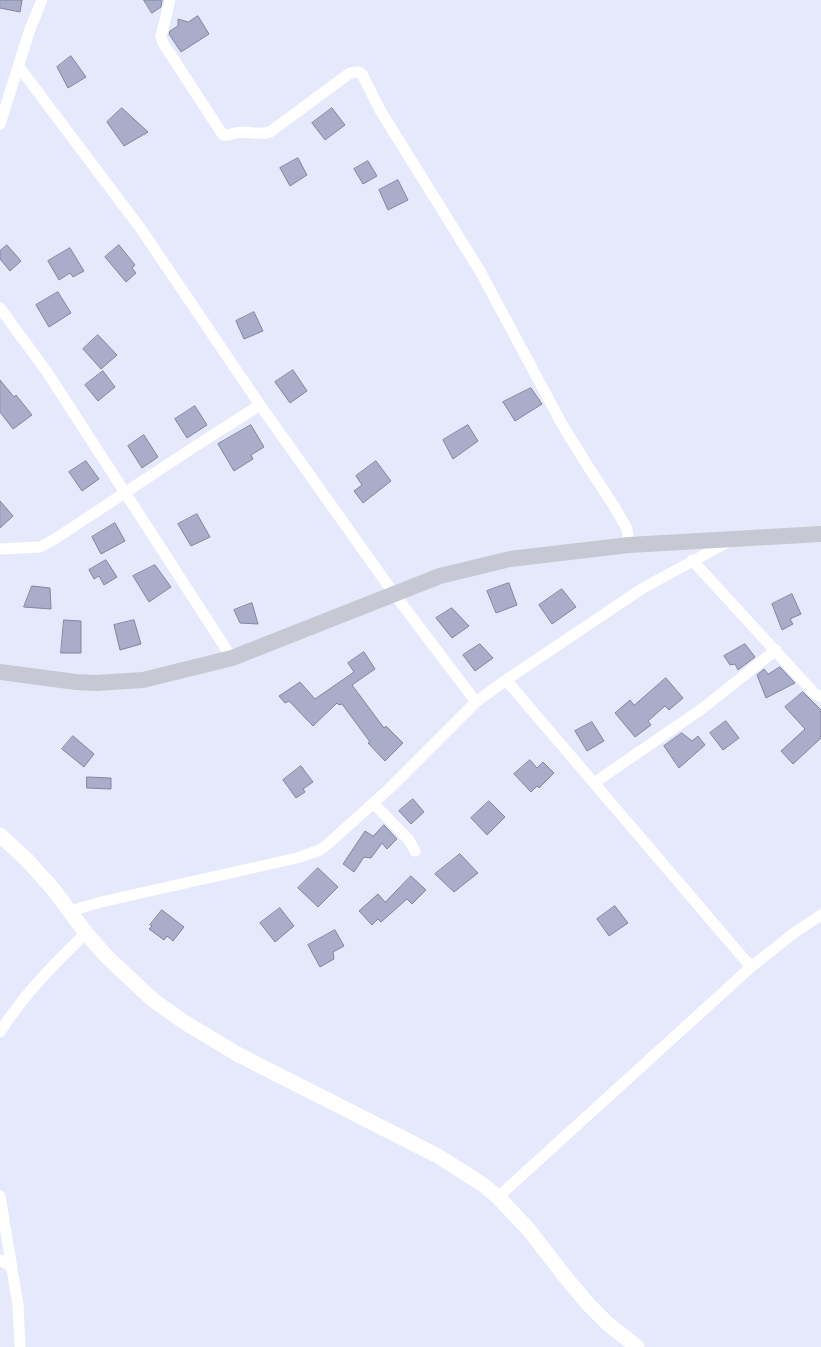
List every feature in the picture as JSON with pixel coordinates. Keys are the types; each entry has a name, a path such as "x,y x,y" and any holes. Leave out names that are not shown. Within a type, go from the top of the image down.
{"main road":[{"path":"788,536 821,525"},
{"path":"0,672 76,682 143,680 232,658 440,576 493,562 629,544 821,534"}],"street":[{"path":"0,124 30,29 42,0"},
{"path":"170,0 161,36 163,43 223,135 228,136 239,132 260,134 270,132 350,73 359,72 362,74 380,110 476,264 563,426 614,506 627,529 629,544"},
{"path":"19,67 140,229 260,405 395,595 476,702"},
{"path":"0,308 47,372 232,658"},
{"path":"0,550 40,546 56,539 260,405"},
{"path":"70,911 101,902 307,855 324,846 374,804 476,702 643,588 734,539"},
{"path":"692,560 814,693 821,697"},
{"path":"594,783 696,713 776,650"},
{"path":"506,680 751,967"},
{"path":"374,804 409,840 415,851"},
{"path":"0,835 27,860 106,956 153,1000 184,1022 239,1055 438,1156 482,1184 498,1197 530,1230 589,1305 627,1344"},
{"path":"498,1197 751,967 794,933 821,915"},
{"path":"0,1032 28,992 86,933"},
{"path":"0,1196 18,1305 20,1347"},
{"path":"0,1260 12,1267"}],"building":[{"path":"0,0 22,0 20,12 0,8"},
{"path":"144,0 162,0 161,7 152,13"},
{"path":"198,16 209,34 181,52 169,34 170,31 178,26 178,19 188,22"},
{"path":"71,56 86,77 68,88 57,67"},
{"path":"122,108 148,132 124,146 107,122"},
{"path":"332,108 345,125 325,140 312,123"},
{"path":"298,158 307,175 290,186 280,168"},
{"path":"368,161 377,176 363,184 354,169"},
{"path":"398,180 408,200 388,210 379,190"},
{"path":"7,245 21,261 10,271 0,259 0,251"},
{"path":"119,245 135,265 132,268 136,273 126,282 105,257"},
{"path":"70,248 84,271 73,277 70,273 59,280 48,261"},
{"path":"58,292 71,313 49,327 36,305"},
{"path":"254,312 263,331 244,339 236,321"},
{"path":"98,335 117,355 101,369 83,349"},
{"path":"293,370 307,391 290,403 275,382"},
{"path":"103,371 115,387 98,401 85,385"},
{"path":"0,380 14,397 16,395 32,415 13,429 0,412"},
{"path":"531,388 542,404 515,421 503,402"},
{"path":"195,406 207,425 187,438 175,419"},
{"path":"251,425 264,447 251,455 253,459 234,471 218,444"},
{"path":"468,425 478,441 453,459 443,440"},
{"path":"144,435 158,457 142,468 128,446"},
{"path":"86,461 99,479 82,491 69,472"},
{"path":"376,461 391,481 363,503 354,491 362,485 356,476"},
{"path":"0,501 13,516 0,528"},
{"path":"197,514 210,537 191,546 178,524"},
{"path":"115,523 125,541 101,554 92,537"},
{"path":"106,560 117,577 104,585 99,576 94,579 89,570"},
{"path":"155,565 171,587 149,602 133,576"},
{"path":"509,583 517,605 496,613 487,591"},
{"path":"32,586 50,588 51,609 24,607"},
{"path":"562,589 576,607 552,624 539,605"},
{"path":"792,594 801,614 790,619 793,624 782,630 772,604"},
{"path":"252,603 258,624 240,623 234,610"},
{"path":"452,608 469,626 452,638 436,618"},
{"path":"64,620 81,621 81,653 61,653"},
{"path":"134,620 141,644 120,650 114,625"},
{"path":"480,644 493,658 475,671 463,655"},
{"path":"745,644 755,657 738,670 735,664 730,665 724,656"},
{"path":"364,652 375,669 352,685 384,728 386,726 403,743 385,761 368,743 370,742 342,704 339,705 337,703 313,726 289,701 285,703 279,696 300,682 315,699 354,672 348,663"},
{"path":"780,667 795,683 766,698 757,675 764,669 768,674"},
{"path":"666,678 683,698 669,710 665,706 648,721 651,725 635,737 615,713 630,700 634,705"},
{"path":"803,692 821,710 821,738 793,764 781,751 805,729 785,707"},
{"path":"726,721 739,738 723,750 710,733"},
{"path":"592,722 604,741 587,751 575,731"},
{"path":"682,733 692,741 698,736 705,745 679,768 664,746"},
{"path":"73,736 94,754 84,767 62,749"},
{"path":"530,760 537,768 543,762 554,773 539,788 537,786 531,792 514,774"},
{"path":"301,766 313,782 303,789 305,792 296,798 283,780"},
{"path":"87,777 111,778 111,789 87,788"},
{"path":"413,799 424,812 411,824 399,811"},
{"path":"489,801 505,817 487,835 471,818"},
{"path":"384,825 397,839 387,849 382,843 371,858 364,857 354,872 343,864 365,831 373,836"},
{"path":"460,854 478,873 454,892 435,874"},
{"path":"318,868 338,887 318,907 298,888"},
{"path":"411,876 426,890 412,904 407,899 381,922 378,919 372,925 359,911 378,894 385,902"},
{"path":"615,906 628,923 609,936 597,919"},
{"path":"280,908 294,926 275,942 260,923"},
{"path":"162,910 184,927 173,941 167,936 164,940 149,929"},
{"path":"335,930 344,946 333,952 334,959 320,967 308,945"}]}
